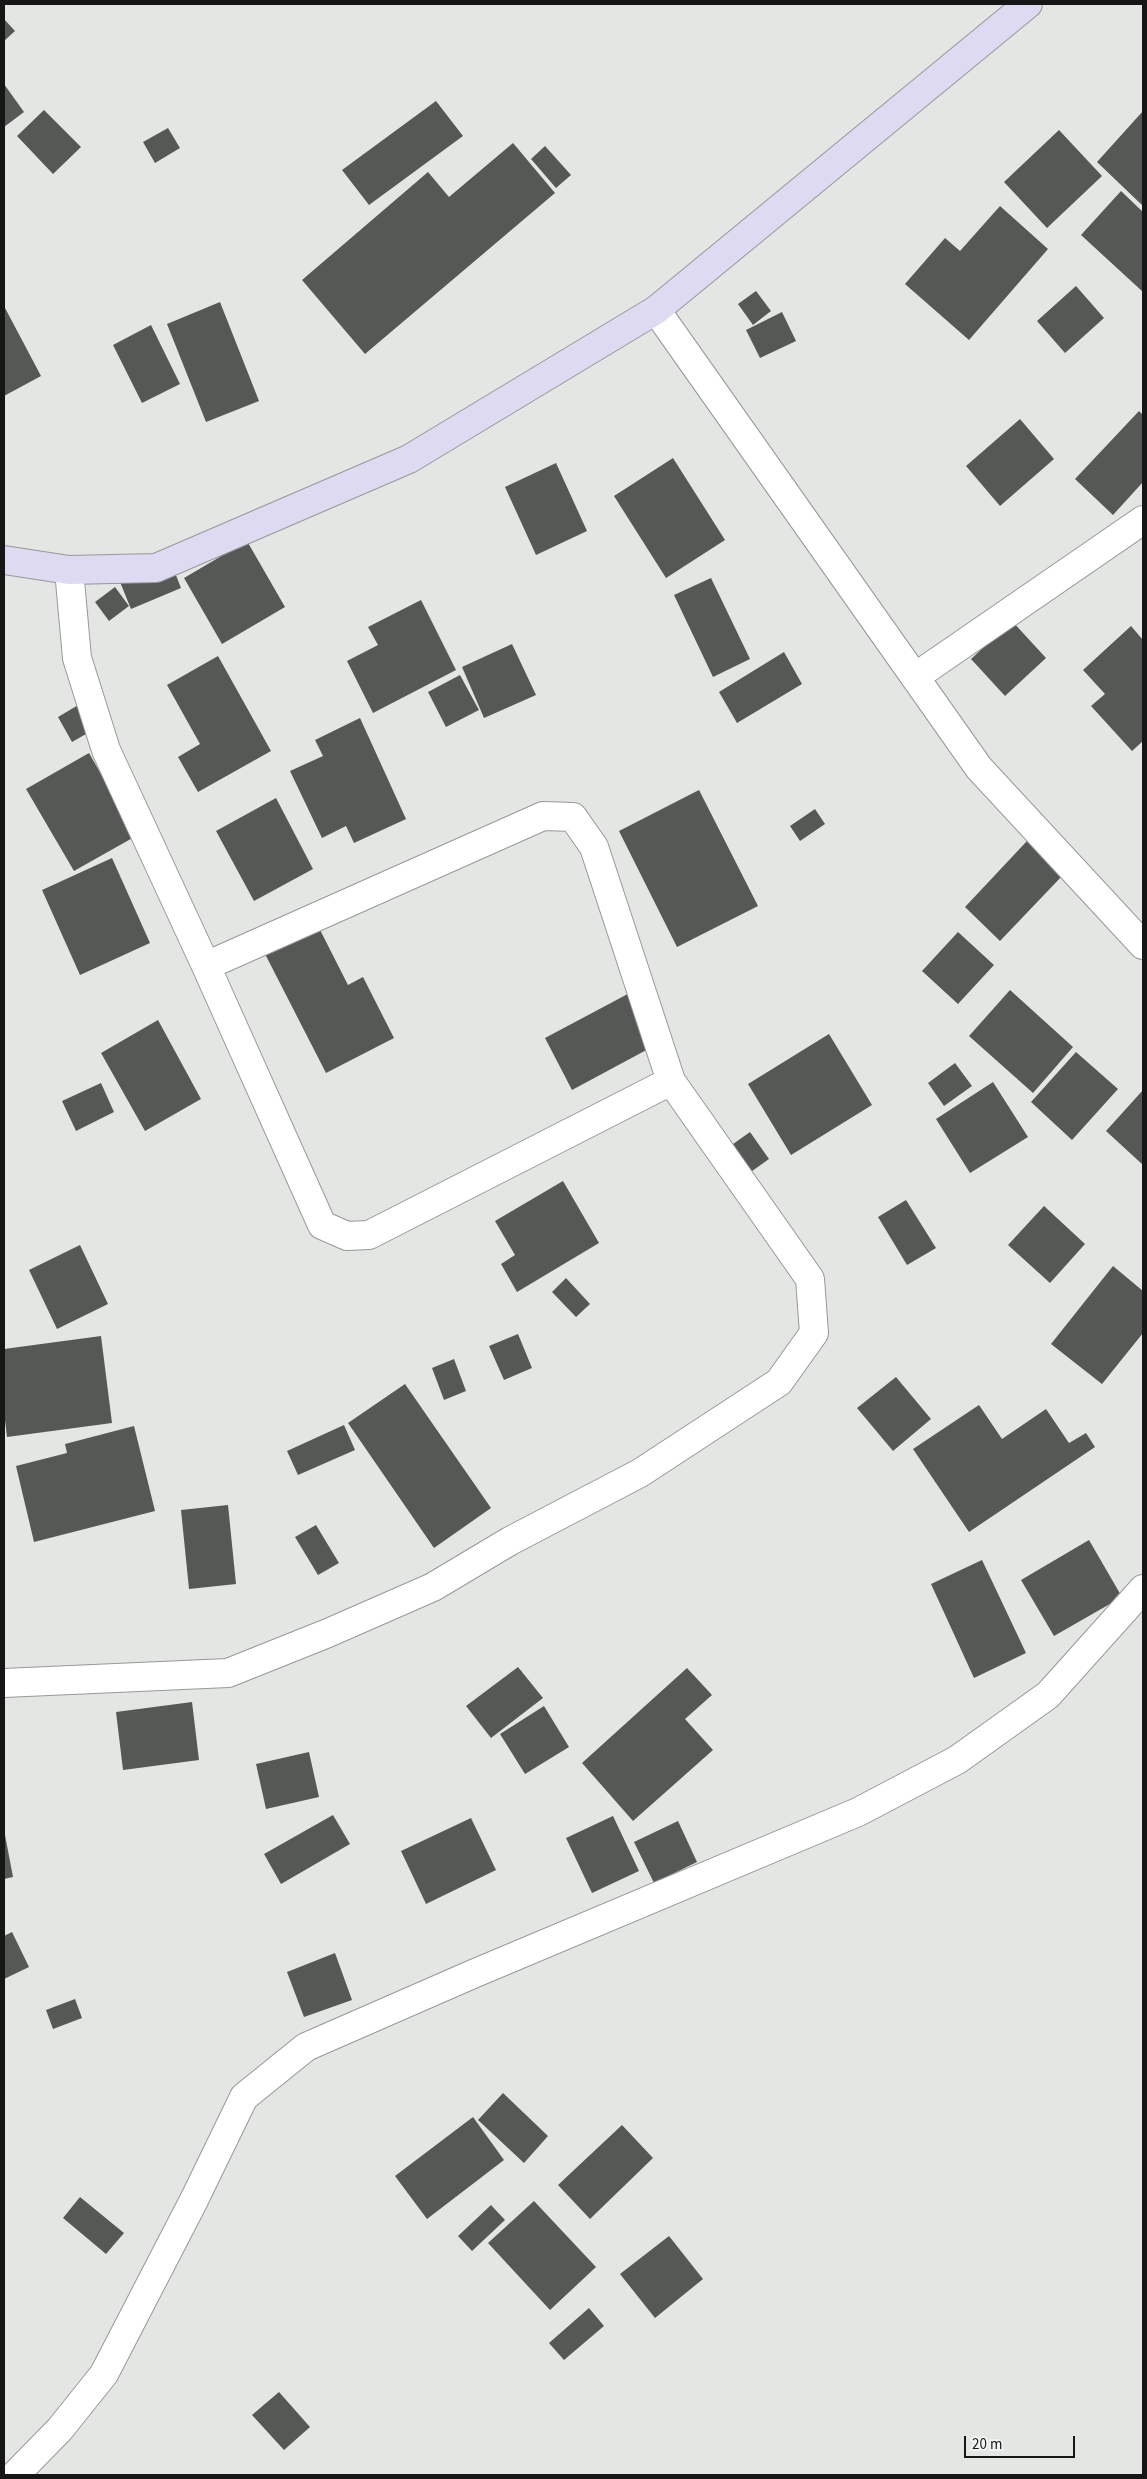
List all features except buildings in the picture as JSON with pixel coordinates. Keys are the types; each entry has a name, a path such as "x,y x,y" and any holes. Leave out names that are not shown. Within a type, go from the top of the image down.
{"street":[{"path":"4,560 68,570 156,568 408,459 656,310 1028,4"},
{"path":"656,310 979,768 1143,945"},
{"path":"915,677 1143,520"},
{"path":"68,570 76,658 106,750 322,1224 347,1236 369,1235 671,1081"},
{"path":"4,1683 228,1673 433,1587 510,1540 640,1473 779,1382 814,1333 810,1279 671,1081 594,847 573,817 543,816 206,966"},
{"path":"15,2475 60,2429 104,2374 194,2200 244,2097 306,2048 482,1970 858,1812 957,1760 1048,1695 1143,1589"}]}
